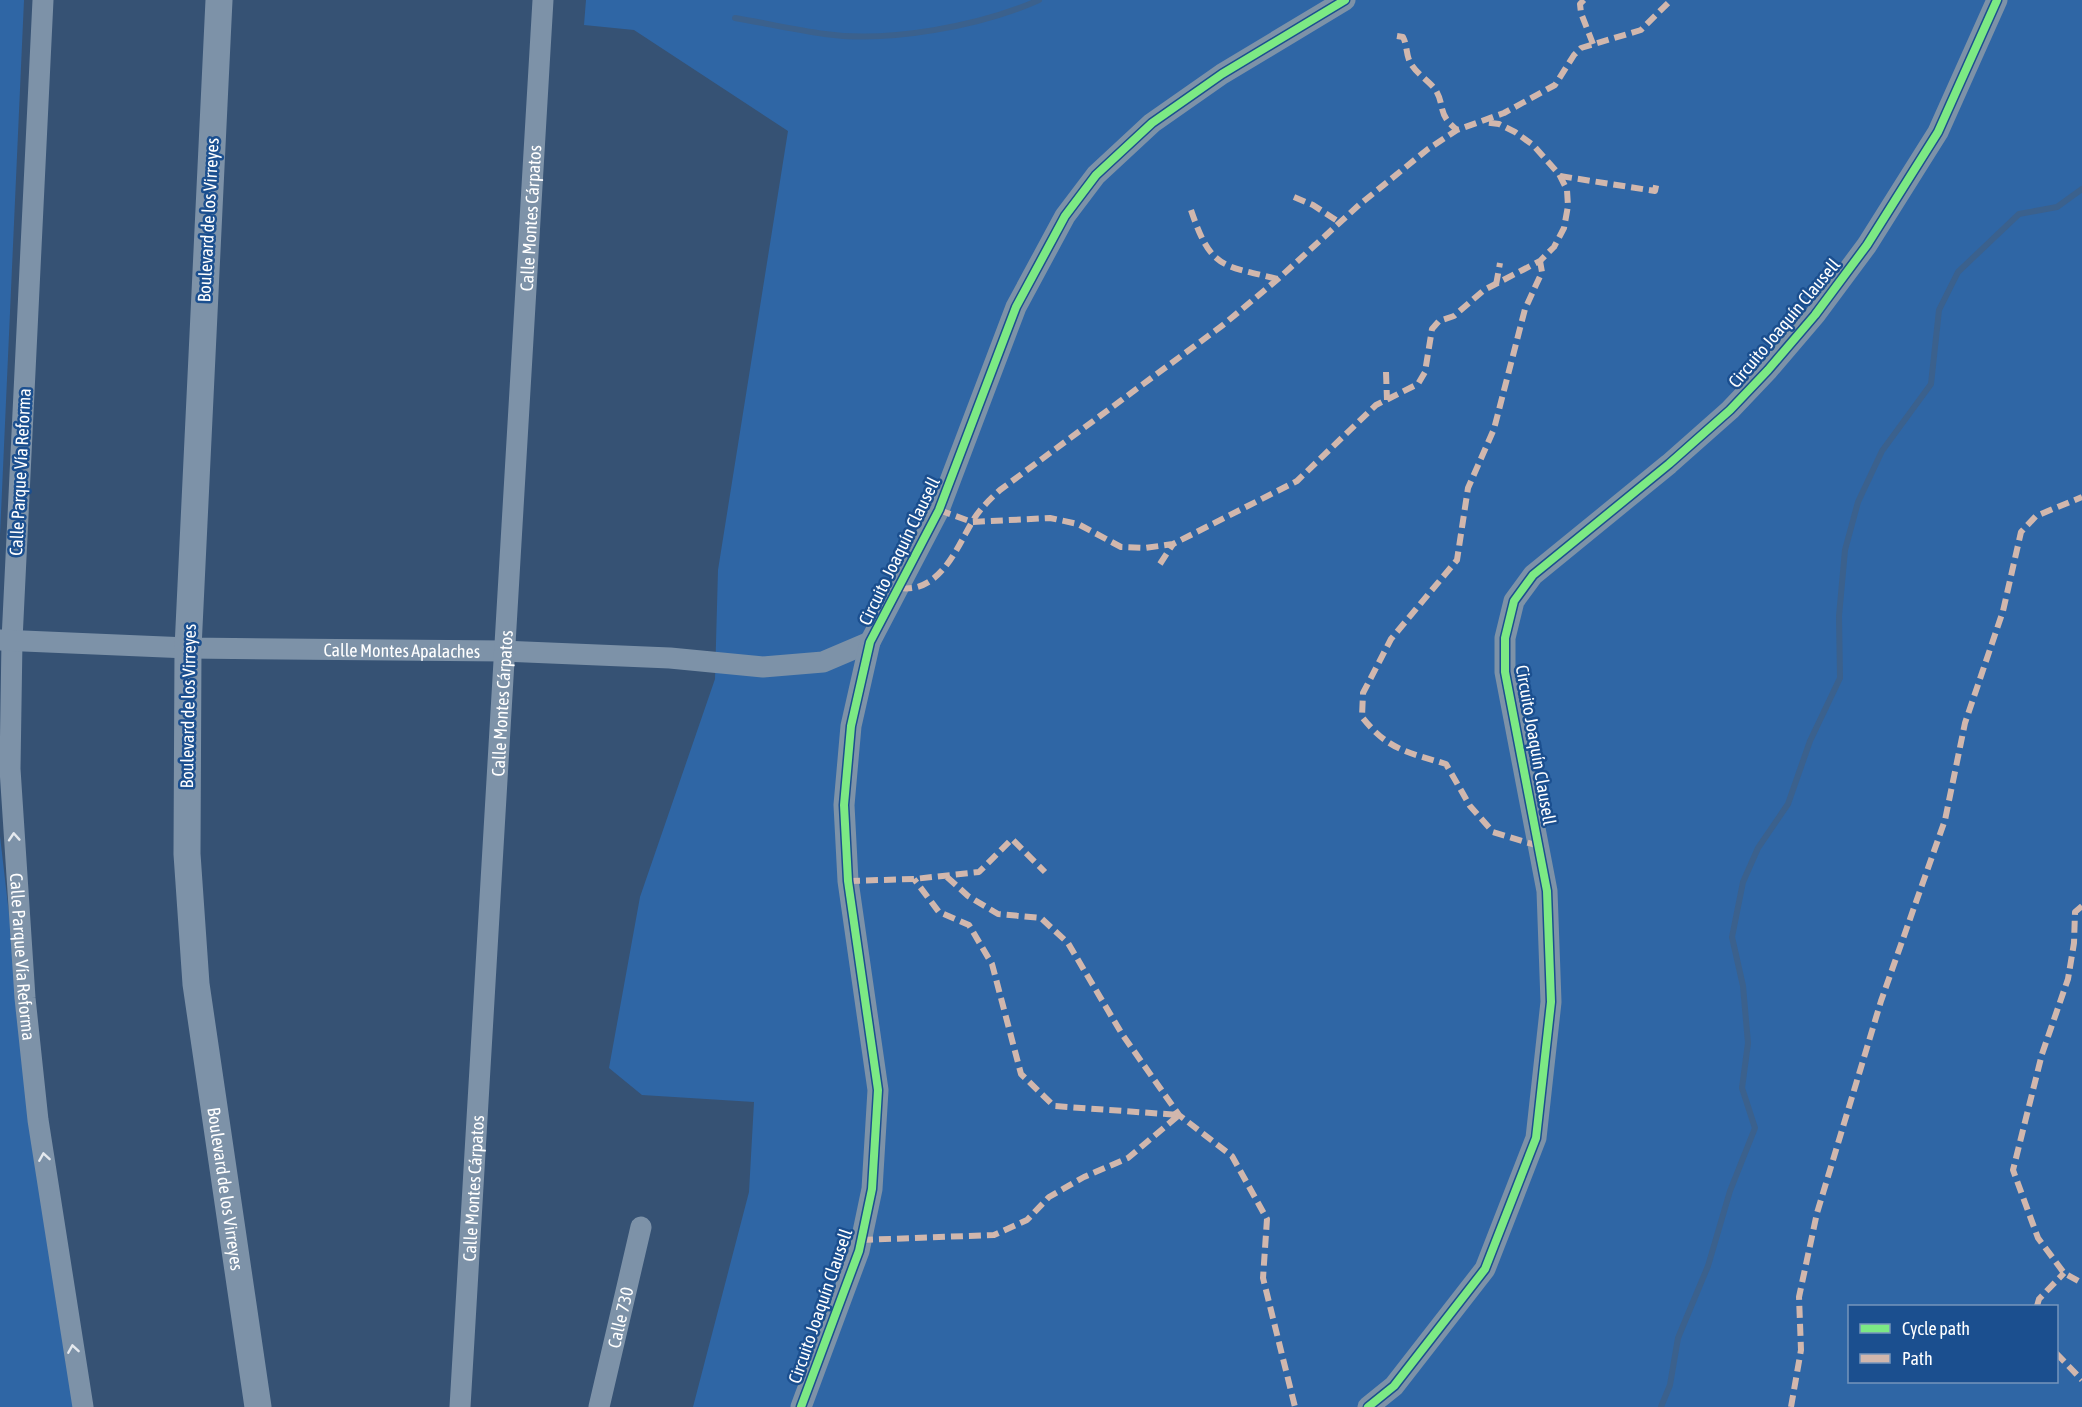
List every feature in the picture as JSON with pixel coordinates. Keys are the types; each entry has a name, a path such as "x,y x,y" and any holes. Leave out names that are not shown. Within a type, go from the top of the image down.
{"street":[{"name":"Calle Parque Vía Reforma","path":"43,0 6,640 10,770 25,998 38,1120 83,1407"},
{"name":"Boulevard de los Virreyes","path":"219,0 188,648 187,854 196,984 258,1407"},
{"name":"Calle Montes Cárpatos","path":"460,1407 543,0"},
{"name":"Circuito Joaquín Clausell","path":"801,1407 859,1251 872,1189 878,1090 848,881 844,805 851,726 870,642 939,510 1016,307 1065,216 1096,175 1152,123 1222,74 1345,0"},
{"name":"Circuito Joaquín Clausell","path":"1368,1407 1394,1386 1485,1269 1536,1138 1551,1002 1548,902 1505,672 1505,638 1515,601 1533,575 1669,464 1730,410 1815,315 1867,245 1932,141 1997,0"},
{"name":"Calle Montes Apalaches","path":"6,640 188,648 504,651 670,658 763,667 823,662 870,642"},
{"name":"Calle 730","path":"598,1407 641,1227"}],"shaded area":[{"path":"0,0 24,0 0,535"},
{"path":"586,0 2082,0 2082,1407 693,1407 749,1192 754,1102 642,1095 609,1068 640,897 715,679 718,570 788,131 634,30 584,25"},
{"path":"0,836 33,1122 92,1407 0,1407"}],"waterway":[{"path":"735,18 825,34 877,36 962,25 990,18 1039,0"},
{"path":"1661,1407 1670,1385 1678,1338 1708,1266 1730,1191 1755,1128 1742,1088 1748,1043 1743,986 1732,937 1743,882 1758,848 1788,804 1810,741 1840,678 1839,616 1845,550 1858,502 1882,451 1931,384 1939,310 1958,272 2019,214 2057,207 2082,189"}],"marked path":[{"path":"1584,0 1580,4 1581,13 1593,44"},
{"path":"900,588 914,588 936,577 952,557 978,513 1000,490 1223,325 1278,279 1359,205 1428,149 1457,130 1504,113 1555,85 1581,48 1641,30 1671,0"},
{"path":"1397,36 1403,37 1411,64 1435,89 1446,119 1457,130"},
{"path":"939,510 972,522 1050,518 1078,524 1121,547 1145,548 1173,544 1297,481 1376,405 1418,384 1425,372 1432,329 1439,321 1454,316 1484,290 1540,261 1554,247 1564,228 1568,206 1567,190 1559,174 1533,145 1515,132 1499,124 1483,122"},
{"path":"1560,176 1655,191 1657,181"},
{"path":"1294,197 1313,205 1339,222"},
{"path":"1191,210 1205,244 1212,254 1231,267 1278,279"},
{"path":"1539,846 1493,832 1470,806 1446,764 1409,753 1390,743 1371,728 1362,717 1363,693 1391,639 1457,560 1468,488 1494,429 1525,309 1542,272 1540,261"},
{"path":"1496,285 1500,263"},
{"path":"1386,372 1387,400"},
{"path":"1791,1407 1801,1350 1799,1297 1817,1213 1881,1001 1945,820 1965,723 2003,611 2021,532 2036,516 2082,497"},
{"path":"1160,564 1173,544"},
{"path":"848,881 914,879 979,872 1012,839 1045,872"},
{"path":"947,877 968,896 998,914 1041,918 1068,943 1122,1034 1179,1115 1232,1156 1267,1219 1263,1278 1295,1407"},
{"path":"861,1240 994,1235 1027,1220 1049,1197 1084,1177 1128,1158 1179,1115 1054,1106 1021,1074 992,964 969,925 939,912 914,879"},
{"path":"2082,906 2075,912 2074,943 2068,979 2042,1054 2013,1170 2038,1238 2064,1273 2082,1283"},
{"path":"2037,1305 2039,1299 2064,1273"},
{"path":"2058,1355 2082,1380"}],"cycle path":[{"path":"801,1407 859,1251 872,1189 878,1090 848,881 844,805 851,726 870,642 939,510 1016,307 1065,216 1096,175 1152,123 1222,74 1345,0"},
{"path":"1368,1407 1394,1386 1485,1269 1536,1138 1551,1002 1547,891 1505,672 1505,638 1514,601 1533,575 1669,464 1730,410 1815,315 1867,245 1938,132 1997,0"}]}
